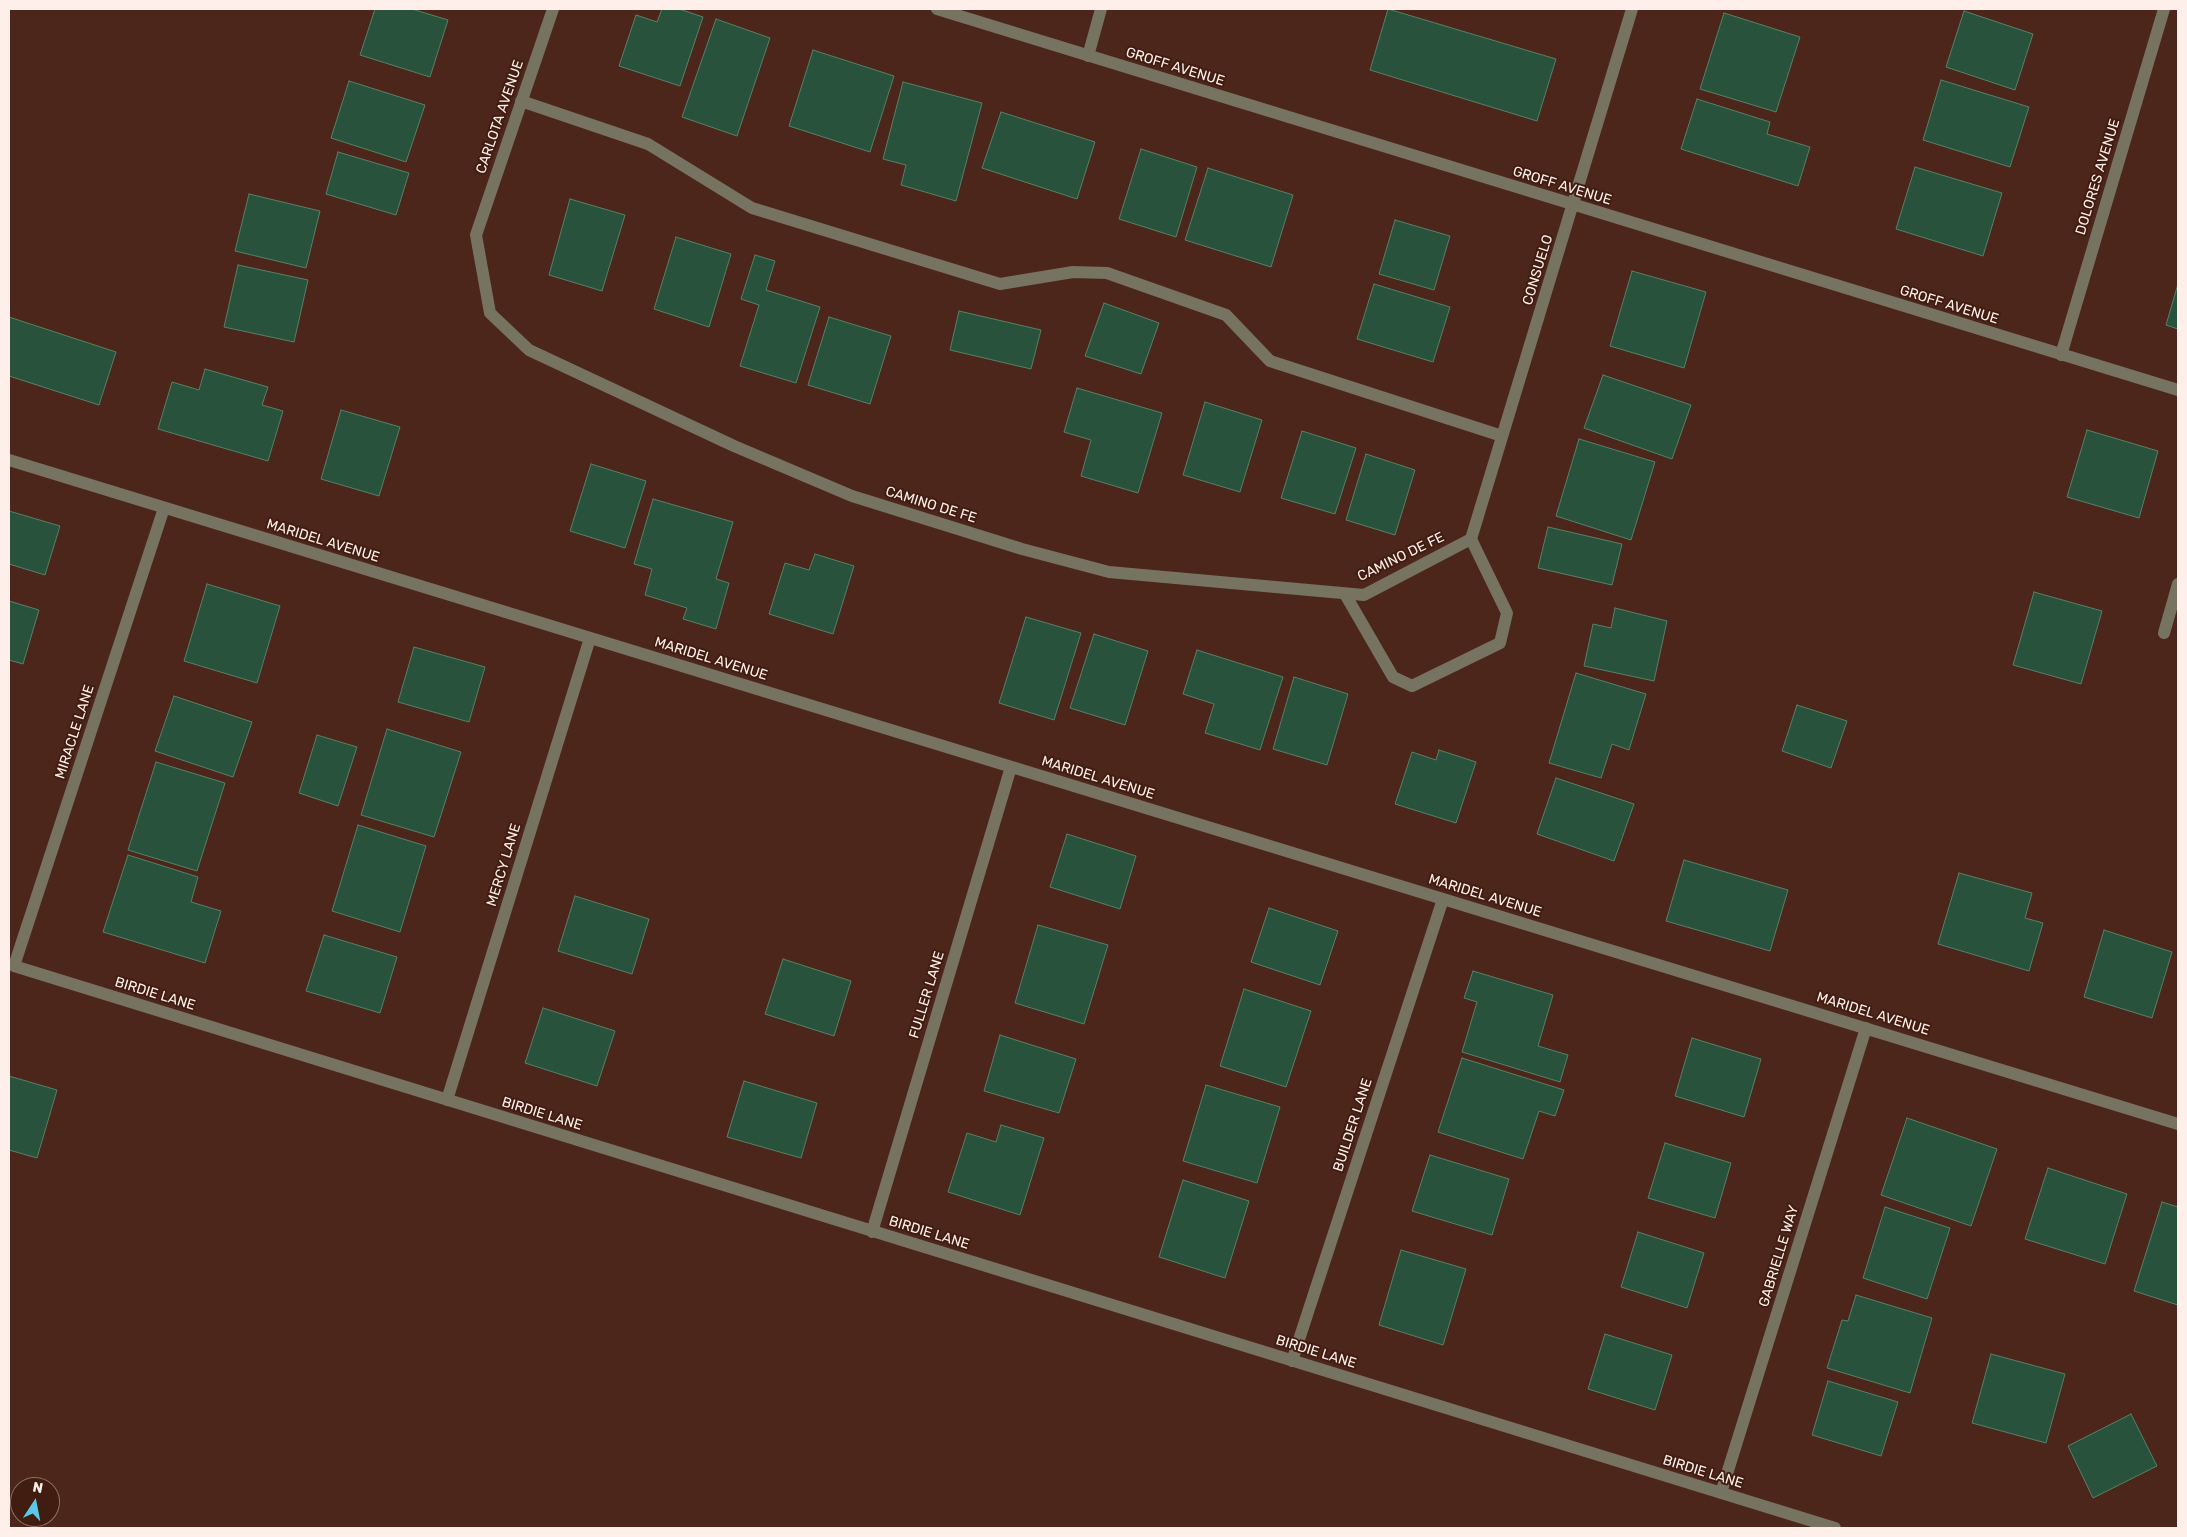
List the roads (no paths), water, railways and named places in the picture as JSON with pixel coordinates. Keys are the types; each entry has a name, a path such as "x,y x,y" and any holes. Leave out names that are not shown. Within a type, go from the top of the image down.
{"street":[{"name":"CARLOTA AVENUE","path":"476,234 553,9"},
{"name":"GROFF AVENUE","path":"937,9 2178,390"},
{"path":"1088,56 1101,9"},
{"name":"CONSUELO","path":"1471,539 1632,9"},
{"name":"DOLORES AVENUE","path":"2061,355 2164,9"},
{"path":"522,101 648,144 752,208 1000,284 1073,272 1107,274 1226,315 1270,361 1502,436"},
{"name":"CAMINO DE FE","path":"476,234 490,313 529,350 734,446 852,496 1022,549 1109,572 1364,595 1471,539"},
{"name":"MARIDEL AVENUE","path":"9,460 2178,1124"},
{"name":"MIRACLE LANE","path":"14,966 164,508"},
{"path":"1345,594 1393,677 1412,686 1500,643 1507,613 1471,539"},
{"path":"2164,633 2178,584"},
{"name":"MERCY LANE","path":"447,1100 590,638"},
{"name":"FULLER LANE","path":"872,1232 1011,767"},
{"name":"BUILDER LANE","path":"1292,1361 1442,899"},
{"name":"BIRDIE LANE","path":"14,966 1835,1528"},
{"name":"GABRIELLE WAY","path":"1720,1493 1866,1028"}]}
